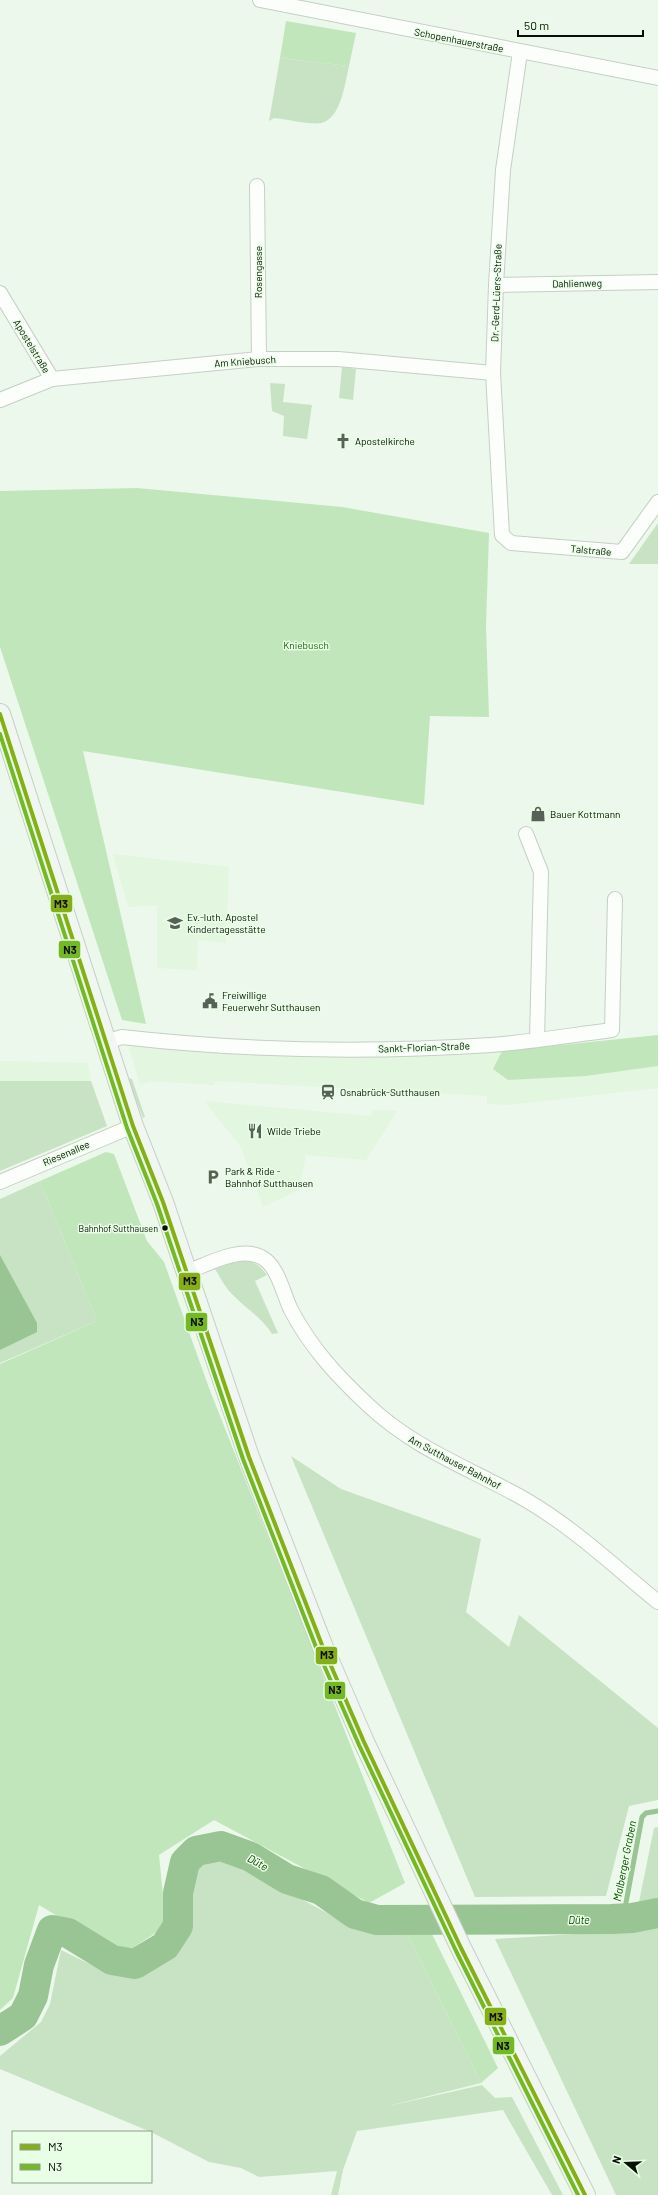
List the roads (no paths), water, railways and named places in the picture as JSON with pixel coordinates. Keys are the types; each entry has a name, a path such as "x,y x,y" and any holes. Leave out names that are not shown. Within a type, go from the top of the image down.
{"street":[{"name":"Schopenhauerstraße","path":"260,0 658,78"},
{"name":"Dr.-Gerd-Lüers-Straße","path":"502,534 494,373 496,285 503,170 520,52"},
{"name":"Rosengasse","path":"257,186 258,358"},
{"name":"Dahlienweg","path":"496,285 658,282"},
{"name":"Apostelstraße","path":"0,293 52,379"},
{"name":"Am Kniebusch","path":"0,400 52,379 258,358 338,359 494,373"},
{"name":"Talstraße","path":"502,534 511,543 622,552 658,502"},
{"path":"0,714 133,1126 163,1202 249,1457 319,1638 364,1742 461,1948 585,2195"},
{"path":"526,834 541,872 537,1039"},
{"name":"Sankt-Florian-Straße","path":"106,1042 122,1037 230,1047 334,1050 492,1045 612,1030 615,899"},
{"name":"Riesenallee","path":"0,1182 133,1126"},
{"name":"Am Sutthauser Bahnhof","path":"187,1272 238,1254 251,1253 262,1257 270,1264 291,1309 310,1343 336,1375 386,1423 424,1448 526,1500 570,1529 658,1602"}],"waterway":[{"name":"Malberger Graben","path":"611,1919 625,1908 642,1817 646,1813 658,1811"},
{"name":"Düte","path":"0,2031 23,2016 33,1996 39,1965 52,1930 68,1933 112,1960 135,1964 165,1946 178,1926 178,1893 185,1862 196,1851 221,1846 251,1857 287,1879 321,1890 355,1914 377,1920 611,1919 632,1918 658,1913"}],"place":[{"name":"Apostelkirche","path":"343,441"},
{"name":"Bauer Kottmann","path":"538,814"},
{"name":"Ev.-luth. Apostel Kindertagesstätte","path":"175,923"},
{"name":"Freiwillige Feuerwehr Sutthausen","path":"210,1001"},
{"name":"Osnabrück-Sutthausen","path":"328,1092"},
{"name":"Wilde Triebe","path":"255,1131"},
{"name":"Park & Ride - Bahnhof Sutthausen","path":"213,1177"},
{"name":"Bahnhof Sutthausen","path":"165,1228"}],"park label":[{"name":"Kniebusch","path":"306,645"}]}
